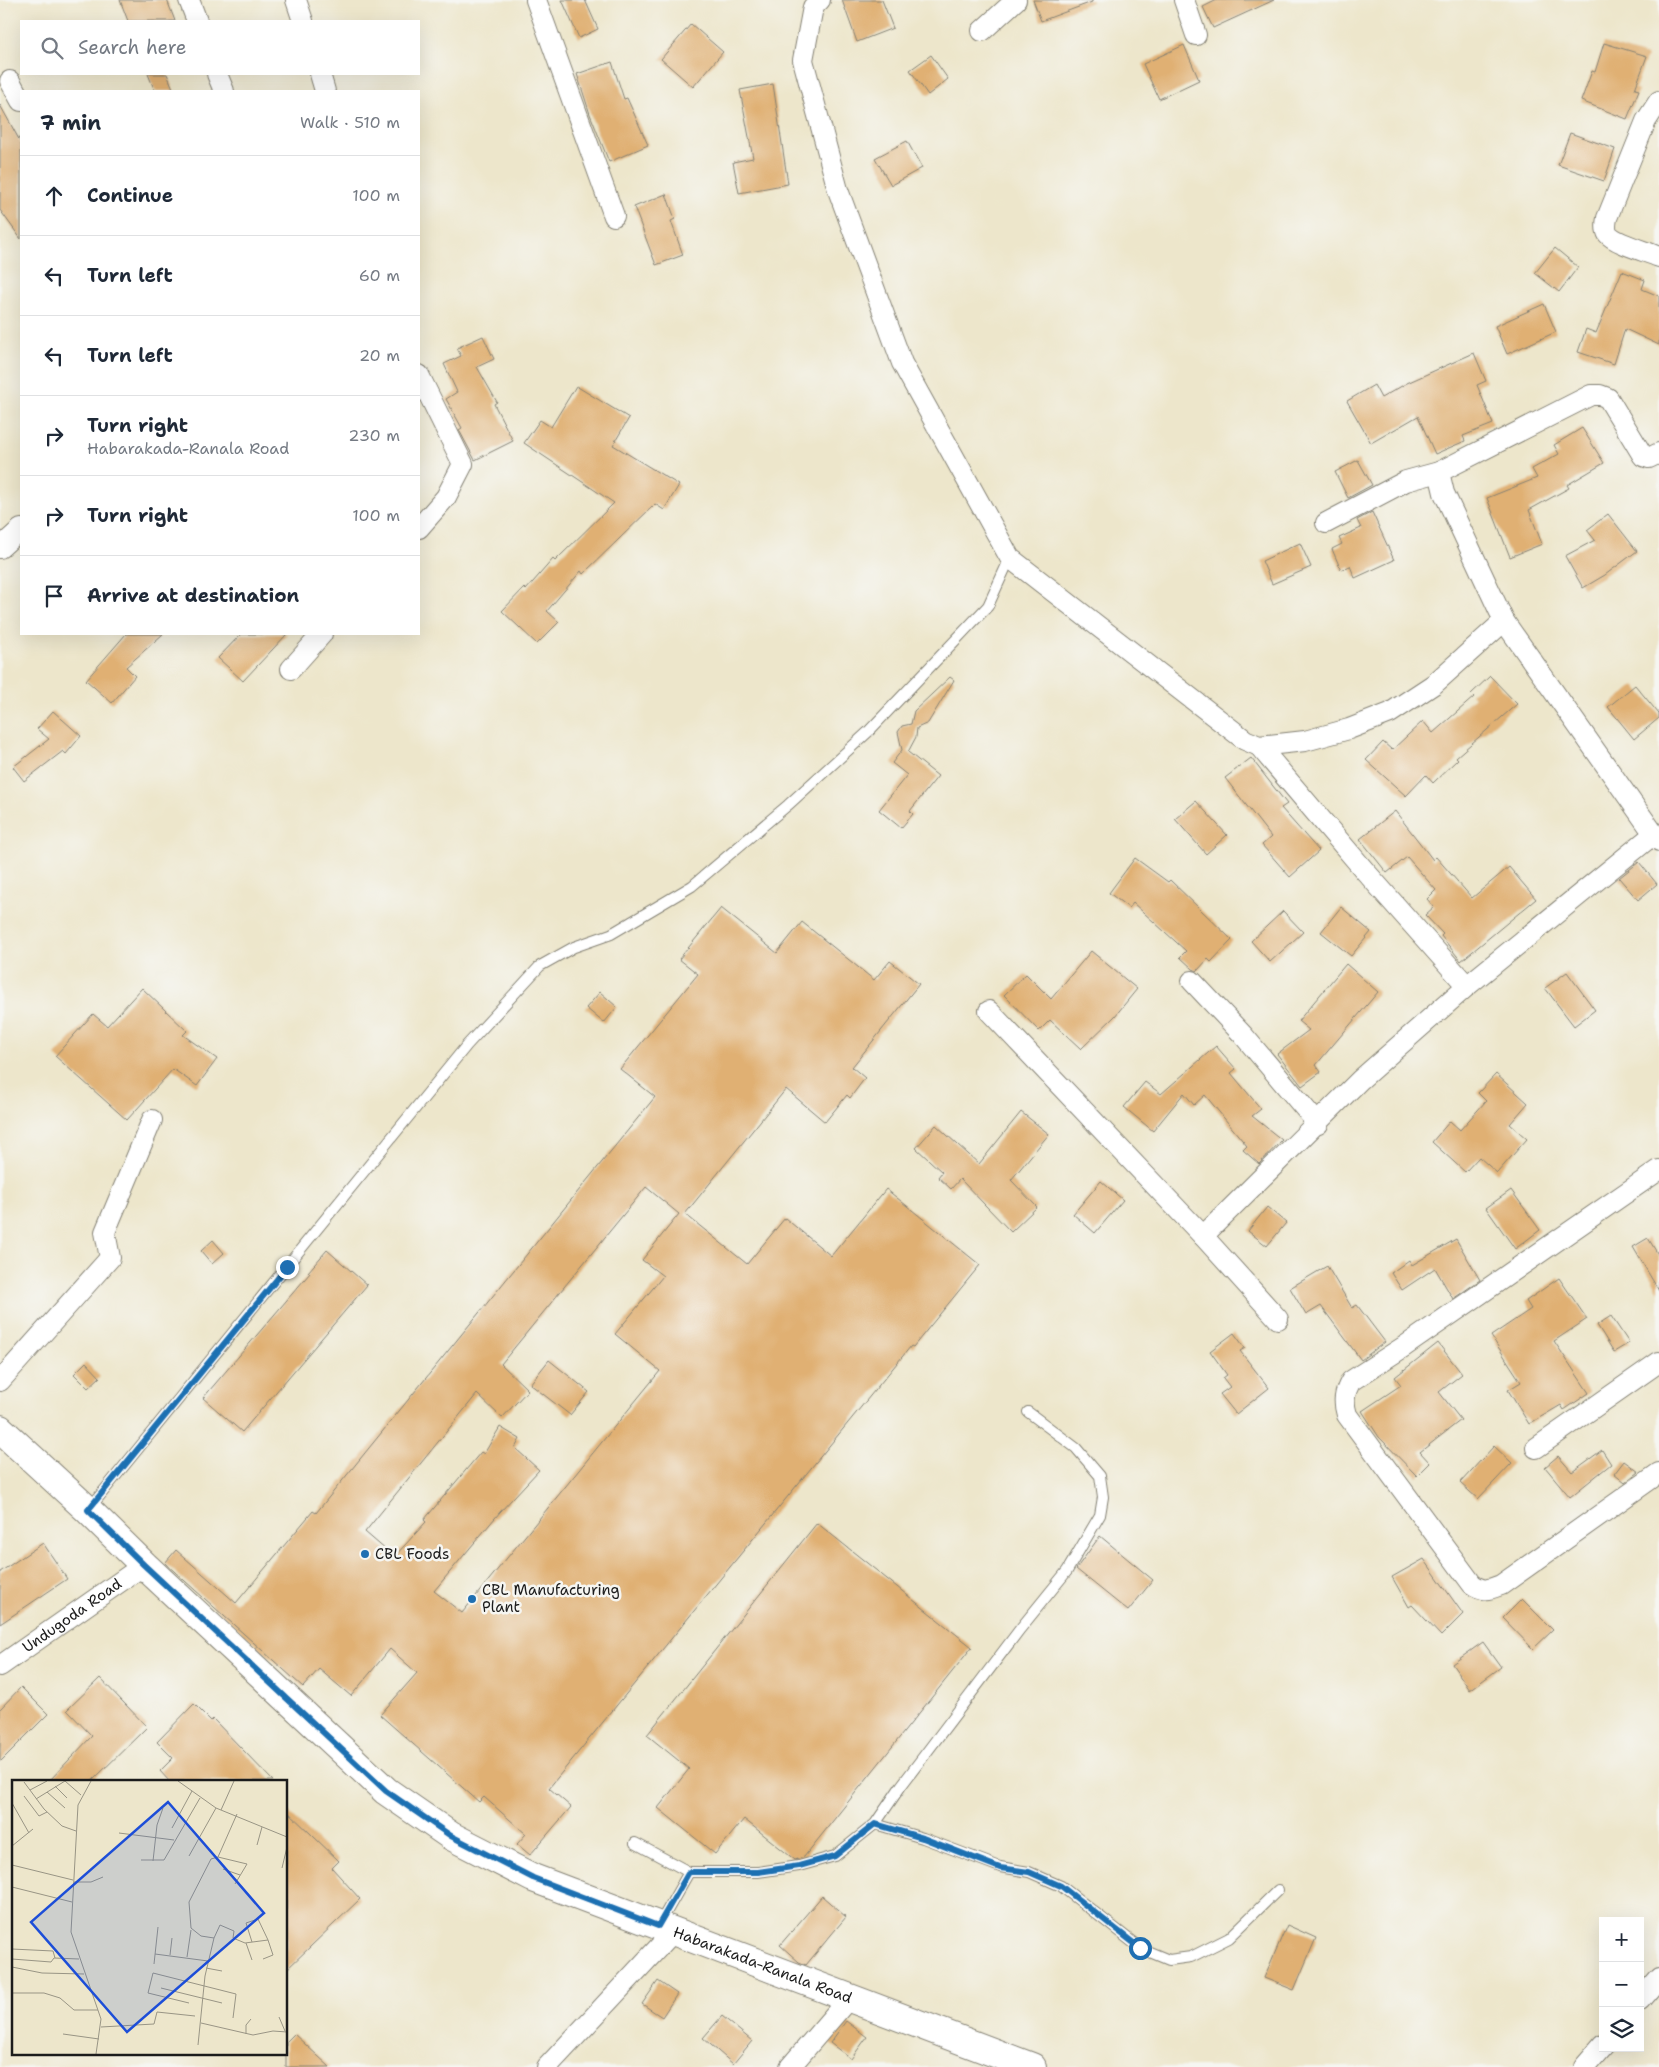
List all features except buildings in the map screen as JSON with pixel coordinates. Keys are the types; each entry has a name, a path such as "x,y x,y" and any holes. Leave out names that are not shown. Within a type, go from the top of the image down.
{"main road":[{"name":"Habarakada-Ranala Road","path":"0,1429 386,1791 451,1836 533,1878 1032,2067"}],"street":[{"path":"189,0 197,20"},
{"path":"296,0 303,20"},
{"path":"536,0 614,216"},
{"path":"820,0 813,7 803,60 838,190 902,363 1010,558 1245,740 1259,746 1365,871 1467,986"},
{"path":"982,30 1016,0"},
{"path":"1184,0 1196,34"},
{"path":"217,75 224,90"},
{"path":"320,75 325,90"},
{"path":"10,81 20,99"},
{"path":"1659,101 1646,121 1607,218 1606,227 1609,234 1616,239 1659,257"},
{"path":"420,378 463,464 446,497 420,527"},
{"path":"1326,523 1406,481 1439,472 1591,395 1600,395 1608,398 1643,456 1649,458 1659,453"},
{"path":"1202,1236 1318,1124 1360,1080 1467,986 1657,837 1504,621 1444,493 1439,472"},
{"path":"0,548 20,530"},
{"path":"1259,746 1305,741 1349,729 1390,713 1434,684 1504,621"},
{"path":"291,669 321,635"},
{"path":"1192,982 1243,1035 1318,1124"},
{"path":"989,1011 1278,1319"},
{"path":"0,1381 110,1258 106,1232 152,1120"},
{"path":"1659,1170 1352,1381 1346,1390 1344,1403 1347,1415 1472,1584 1480,1590 1487,1590 1501,1585 1659,1473"},
{"path":"1536,1448 1659,1362"},
{"name":"Undugoda Road","path":"0,1666 144,1565"},
{"path":"547,2067 666,1929"},
{"path":"1644,1995 1659,1978"},
{"path":"790,2067 849,1998"},
{"path":"1584,2067 1599,2050"}],"lane":[{"path":"88,1510 466,1046 540,966 574,947 611,934 692,886 788,805 868,732 988,606 1010,558"},
{"path":"635,1843 689,1872 758,1872 799,1866 835,1856 875,1824 901,1786 1008,1644 1066,1571 1100,1515 1103,1497 1100,1476 1076,1448 1028,1412"},
{"path":"875,1824 923,1838 1000,1868 1029,1872 1053,1882 1061,1886 1140,1948 1169,1960 1191,1957 1229,1938 1278,1890"},
{"path":"666,1929 689,1872"}],"place":[{"name":"CBL Foods","path":"365,1554"},
{"name":"CBL Manufacturing Plant","path":"472,1599"}],"route":[{"path":"287,1267 88,1510 144,1565 386,1791 451,1836 533,1878 658,1926 689,1872 758,1872 799,1866 835,1856 875,1824 923,1838 1000,1868 1029,1872 1061,1886 1140,1948"}]}
